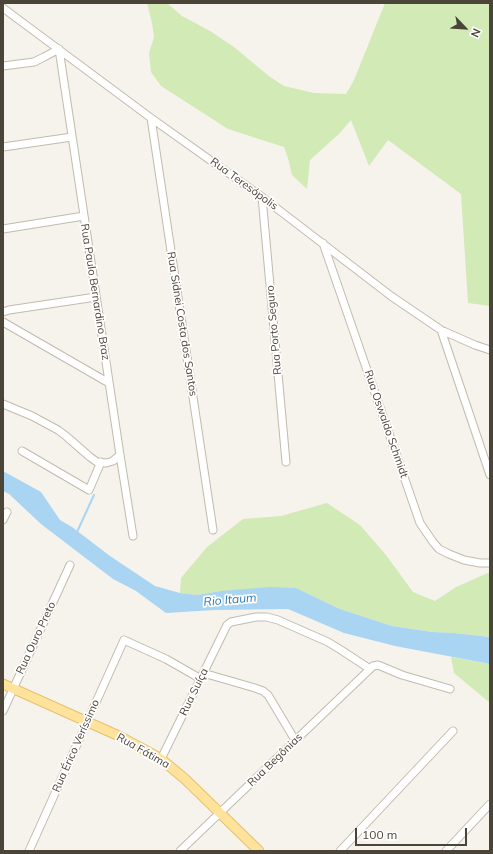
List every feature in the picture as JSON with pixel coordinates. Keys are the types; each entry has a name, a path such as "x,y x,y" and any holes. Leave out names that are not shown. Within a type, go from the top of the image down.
{"main road":[{"name":"Rua Fátima","path":"3,684 119,736 161,759 179,774 260,851"}],"street":[{"name":"Rua Teresópolis","path":"3,8 151,118 262,197 391,296 441,330 490,350"},
{"path":"3,66 34,62 59,49"},
{"name":"Rua Paulo Bernardino Braz","path":"59,49 120,455 134,536"},
{"name":"Rua Sidnei Costa dos Santos","path":"151,118 212,530"},
{"path":"3,148 72,136"},
{"name":"Rua Porto Seguro","path":"262,197 286,462"},
{"path":"3,229 84,216"},
{"name":"Rua Oswaldo Schmidt","path":"323,243 420,523 439,549 464,560 490,563"},
{"path":"3,312 96,297"},
{"path":"3,322 109,383"},
{"path":"441,330 490,474"},
{"path":"3,404 32,416 58,430 98,462 106,463 113,461 120,455"},
{"path":"22,451 89,490 101,462"},
{"path":"3,520 7,512"},
{"name":"Rua Ouro Preto","path":"3,711 70,566"},
{"name":"Rua Suíça","path":"161,759 227,625 232,622 256,617 267,617 278,620 328,642 370,669"},
{"name":"Rua Érico Veríssimo","path":"29,851 124,640 202,676"},
{"path":"370,669 373,666 378,665 402,675 450,689"},
{"name":"Rua Begônias","path":"180,851 370,669"},
{"path":"202,676 263,691 268,695 295,740"},
{"path":"340,851 454,731"},
{"path":"446,851 490,804"}],"green space":[{"path":"147,3 167,3 182,16 210,31 234,47 270,77 284,86 314,93 346,94 354,80 385,3 490,3 490,306 468,303 461,194 388,140 369,166 351,120 339,134 310,160 307,189 292,175 284,147 228,129 161,86 151,72 149,53 154,37"},
{"path":"327,503 360,525 386,555 413,592 435,601 456,587 490,572 490,637 432,632 392,626 340,609 296,588 221,591 197,595 180,593 181,578 207,547 243,519 281,516"},
{"path":"451,657 490,664 490,703 454,673"}],"water":[{"name":"Rio Itaum","path":"3,471 41,492 60,520 155,586 180,593 197,595 221,591 271,587 296,588 340,609 392,626 432,632 490,637 490,664 395,646 344,633 288,609 215,610 166,613 136,591 113,579 41,524 9,494 3,491"}],"waterway":[{"path":"77,532 94,495"}]}
